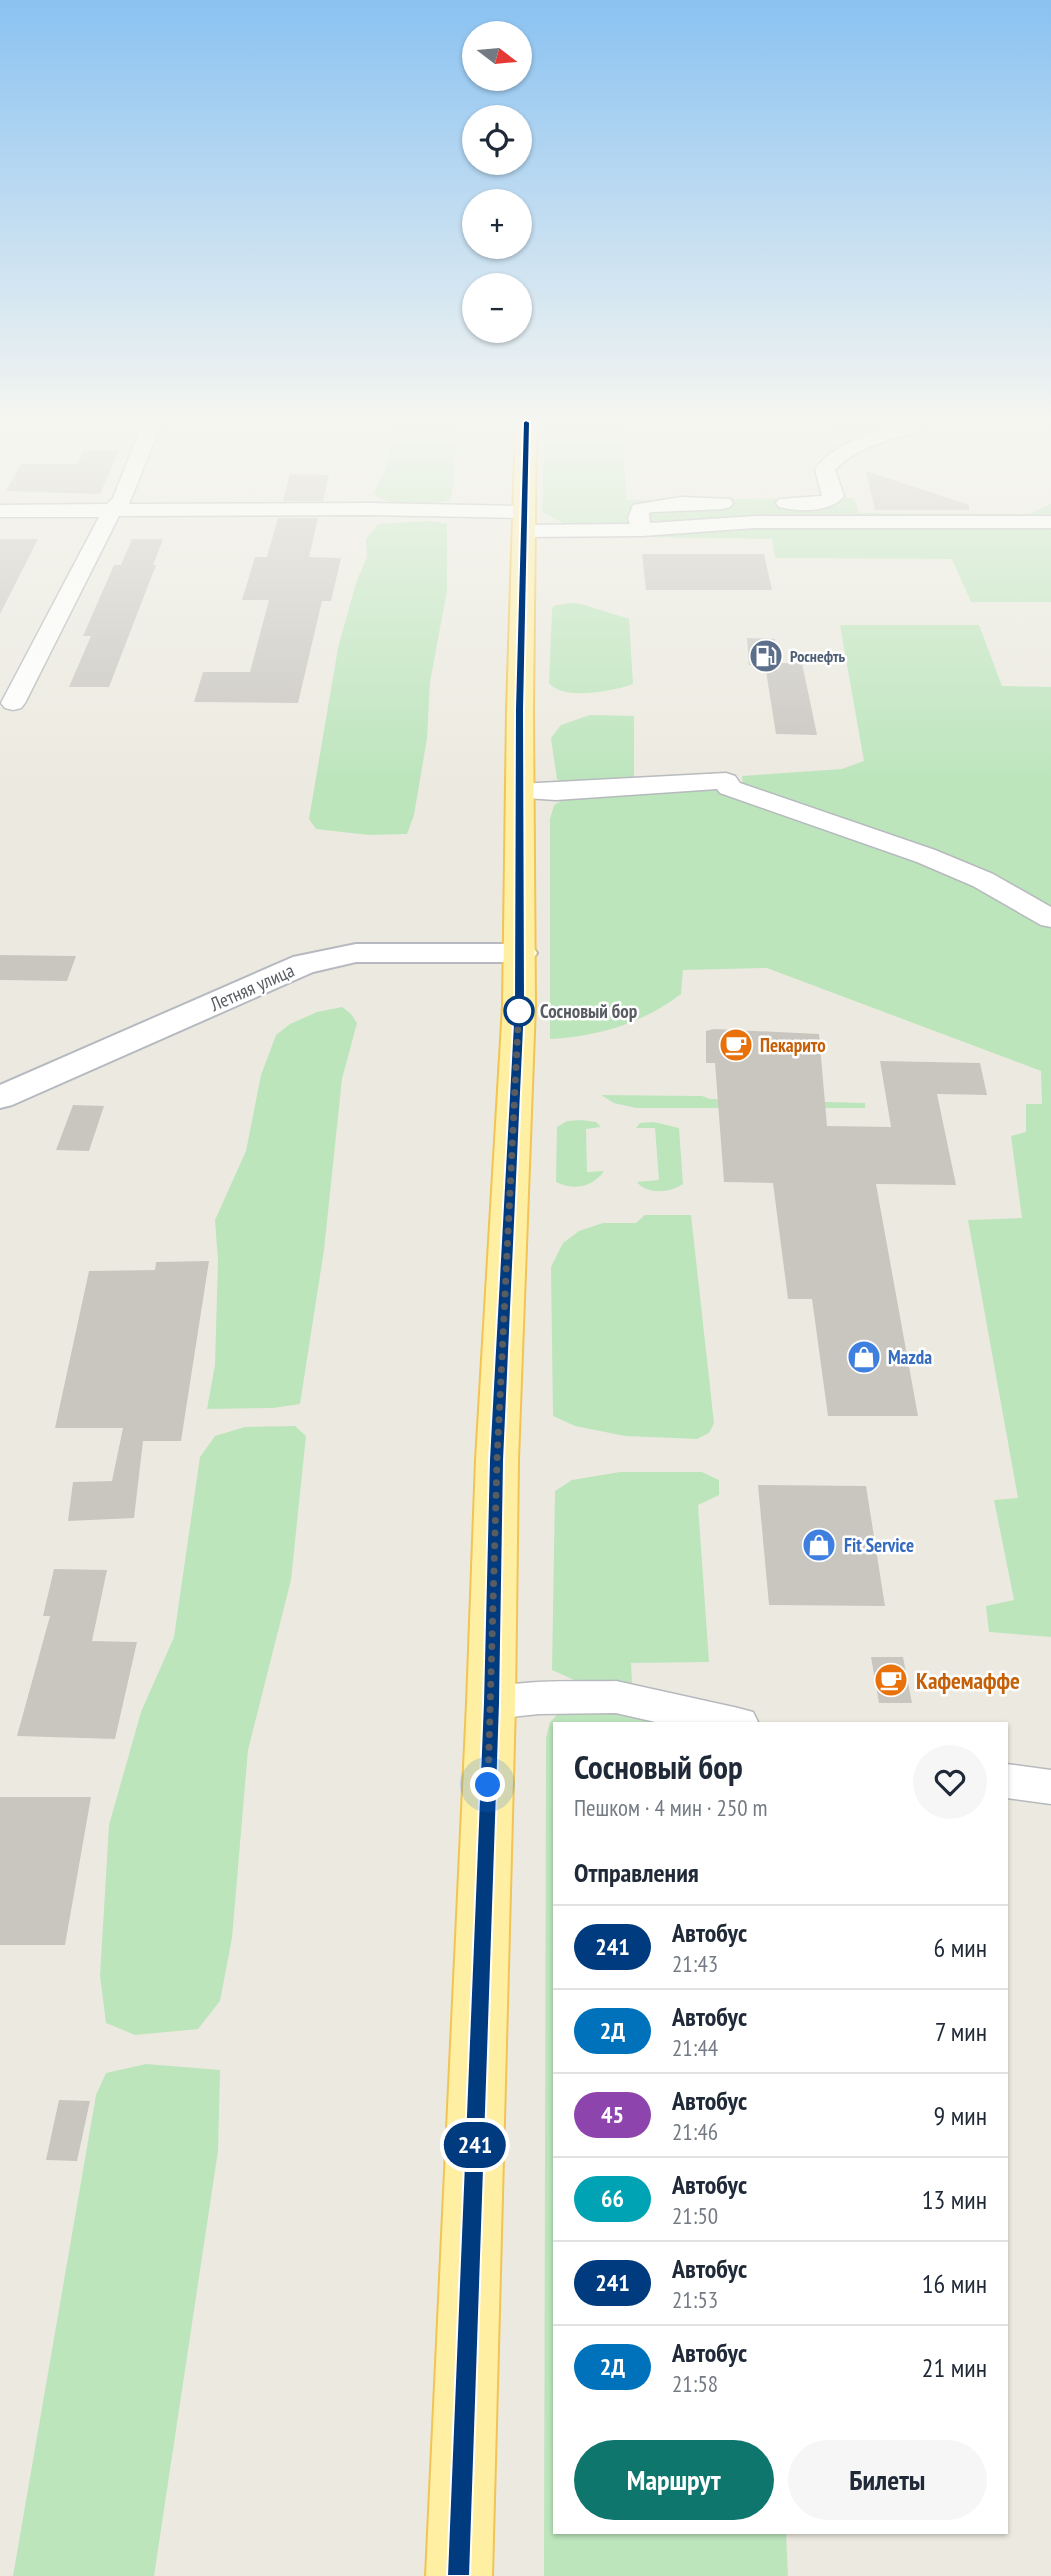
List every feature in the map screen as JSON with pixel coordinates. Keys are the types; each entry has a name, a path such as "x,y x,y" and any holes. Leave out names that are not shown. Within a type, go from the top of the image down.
{"main road":[{"path":"459,2576 491,1703 497,1460 521,953 519,792 523,542"}],"street":[{"path":"13,703 96,542"},
{"path":"519,792 726,781 729,788 839,824 983,880 1051,919"},
{"name":"Летняя улица","path":"0,1098 304,964 356,953 521,953"},
{"path":"491,1703 539,1698 616,1698 728,1722"},
{"path":"1008,1781 1051,1787"}],"green space":[{"path":"366,542 447,542 447,591 430,682 427,738 414,815 407,834 369,835 316,829 309,819 338,648 356,583 367,557"},
{"path":"773,542 1051,542 1051,602 971,602 952,559 775,558"},
{"path":"581,604 629,619 633,684 602,692 577,693 565,692 549,683 553,606"},
{"path":"840,625 979,625 1002,686 1051,687 1051,912 743,784 742,776 842,769 864,761"},
{"path":"590,715 634,716 634,781 564,783 557,779 551,738 561,725"},
{"path":"702,788 752,800 800,816 936,869 995,895 1051,928 1051,1637 989,1632 986,1606 1014,1600 994,1500 1018,1498 968,1220 1022,1218 1011,1136 1026,1132 1026,1104 1042,1104 1041,1071 767,968 683,970 681,994 651,1013 602,1032 550,1039 550,819 554,805 570,796"},
{"path":"342,1007 357,1023 342,1079 324,1250 300,1404 273,1408 207,1409 215,1365 218,1261 215,1220 246,1151 261,1075 276,1035 290,1024 317,1012"},
{"path":"601,1095 865,1103 865,1108 636,1108 614,1103"},
{"path":"567,1121 596,1122 601,1127 586,1129 587,1172 604,1171 589,1184 576,1187 563,1185 556,1182 557,1127"},
{"path":"654,1122 679,1128 683,1184 665,1191 653,1191 637,1182 659,1180 655,1128 636,1128 640,1123"},
{"path":"645,1215 691,1215 714,1423 709,1433 697,1439 625,1436 575,1426 553,1416 551,1267 563,1243 579,1231 603,1223 636,1223"},
{"path":"295,1426 306,1436 291,1580 248,1750 232,1938 220,2001 198,2029 135,2035 106,2023 100,1976 109,1825 141,1712 174,1637 200,1457 215,1436 245,1427"},
{"path":"620,1472 702,1472 719,1480 719,1495 698,1505 709,1662 631,1663 632,1683 583,1684 552,1670 555,1491 572,1480"},
{"path":"620,1711 681,1722 553,1722 553,2534 786,2534 788,2576 544,2576 546,1738 550,1722 558,1714"},
{"path":"146,2064 220,2070 218,2151 154,2576 13,2576 96,2095 106,2073"}],"building":[{"path":"0,542 36,542 0,614"},
{"path":"131,542 162,542 153,565 156,565 109,687 69,687 91,636 83,636 114,565 121,565"},
{"path":"271,542 312,542 309,557 341,558 331,601 322,601 298,703 194,702 203,672 250,672 269,600 242,600 255,557 267,557"},
{"path":"642,554 764,554 772,590 646,590"},
{"path":"747,638 775,639 777,663 802,663 817,735 776,734 765,665 749,665"},
{"path":"0,955 76,956 67,981 0,980"},
{"path":"714,1029 819,1034 827,1126 891,1127 880,1061 980,1063 987,1095 937,1094 956,1185 876,1184 918,1416 828,1416 812,1299 788,1299 773,1183 724,1182 715,1063 706,1063 706,1031"},
{"path":"73,1105 104,1106 89,1151 56,1150"},
{"path":"209,1261 181,1441 143,1441 134,1518 68,1521 73,1482 112,1481 123,1428 55,1428 89,1271 155,1270 156,1262"},
{"name":"Fit Service","path":"758,1485 866,1486 885,1606 769,1605"},
{"path":"54,1569 107,1570 92,1641 137,1642 115,1739 17,1736 50,1616 43,1616"},
{"name":"Кафемаффе","path":"871,1657 903,1657 912,1703 879,1703"},
{"path":"0,1797 91,1797 65,1945 0,1945"},
{"path":"59,2100 90,2101 77,2161 46,2160"}],"bus line":[{"name":"241","path":"459,2576 491,1703 497,1460 521,953 522,852 519,792 522,542"}],"place":[{"name":"Роснефть","path":"766,656"},
{"name":"Сосновый бор","path":"519,1011"},
{"name":"Пекарито","path":"736,1045"},
{"name":"Mazda","path":"864,1357"},
{"name":"Fit Service","path":"819,1545"},
{"name":"Кафемаффе","path":"891,1680"}],"route":[{"path":"488,1785 497,1460 519,1006 519,1011"}]}
